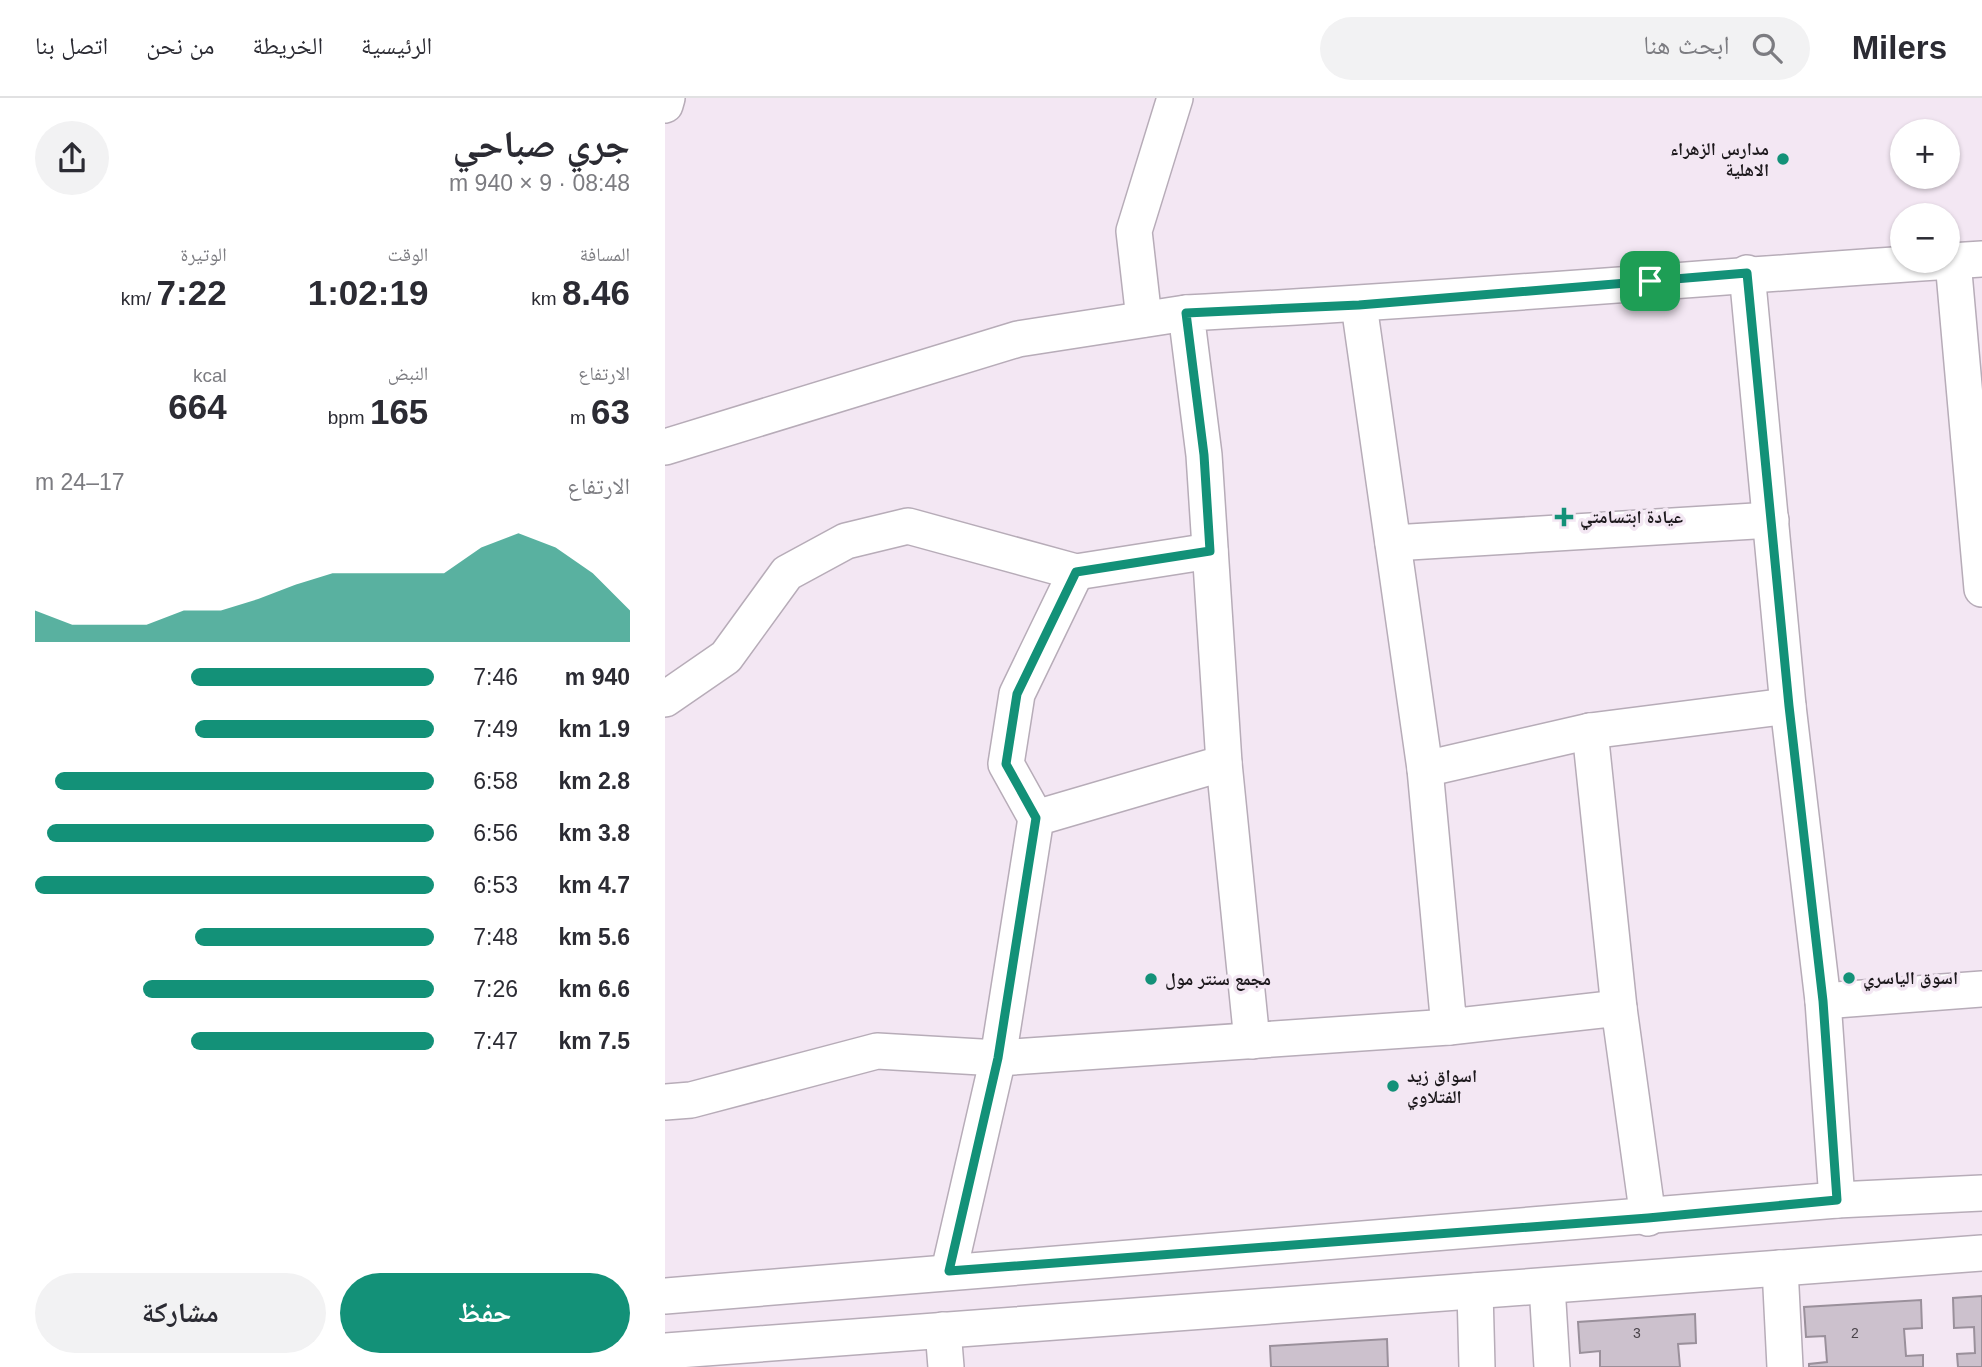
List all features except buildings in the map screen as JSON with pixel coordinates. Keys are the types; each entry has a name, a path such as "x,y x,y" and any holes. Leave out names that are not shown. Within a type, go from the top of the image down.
{"street":[{"path":"665,105 667,98"},
{"path":"1144,319 1134,231 1175,98"},
{"path":"665,447 1018,339 1144,319 1186,313 1359,305 1747,273 1967,260 1982,589"},
{"path":"1747,273 1789,706 1823,1001 1837,1200"},
{"path":"1359,305 1425,769 1449,1027"},
{"path":"1186,313 1204,455 1224,763 1252,1041"},
{"path":"1393,542 1770,520"},
{"path":"665,699 726,657 787,573 846,541 908,526 1076,572 1210,551"},
{"path":"949,1271 998,1058 1036,818 1006,764 1017,694 1076,572"},
{"path":"1425,769 1590,731 1789,706"},
{"path":"1590,731 1619,1008 1648,1218"},
{"path":"1036,818 1224,763"},
{"path":"1823,1001 1982,989"},
{"path":"665,1102 691,1100 877,1051 998,1058 1449,1027 1619,1008"},
{"path":"665,1296 949,1271 1648,1218 1837,1200 1982,1193"},
{"path":"672,1356 746,1356 943,1331 1982,1253"},
{"path":"1780,1268 1785,1367"},
{"path":"1547,1286 1552,1367"},
{"path":"1475,1291 1477,1367"},
{"path":"943,1331 946,1367"}],"place":[{"name":"مدارس الزهراء الاهلية","path":"1783,159"},
{"name":"عيادة ابتسامتي","path":"1564,517"},
{"name":"اسوق الياسري","path":"1849,978"},
{"name":"مجمع سنتر مول","path":"1151,979"},
{"name":"اسواق زيد الفتلاوي","path":"1393,1086"}],"route":[{"path":"1747,273 1789,706 1823,1001 1837,1200 1648,1218 949,1271 998,1058 1036,818 1006,764 1017,694 1076,572 1210,551 1204,455 1186,313 1359,305 1650,281 1747,273"}]}
